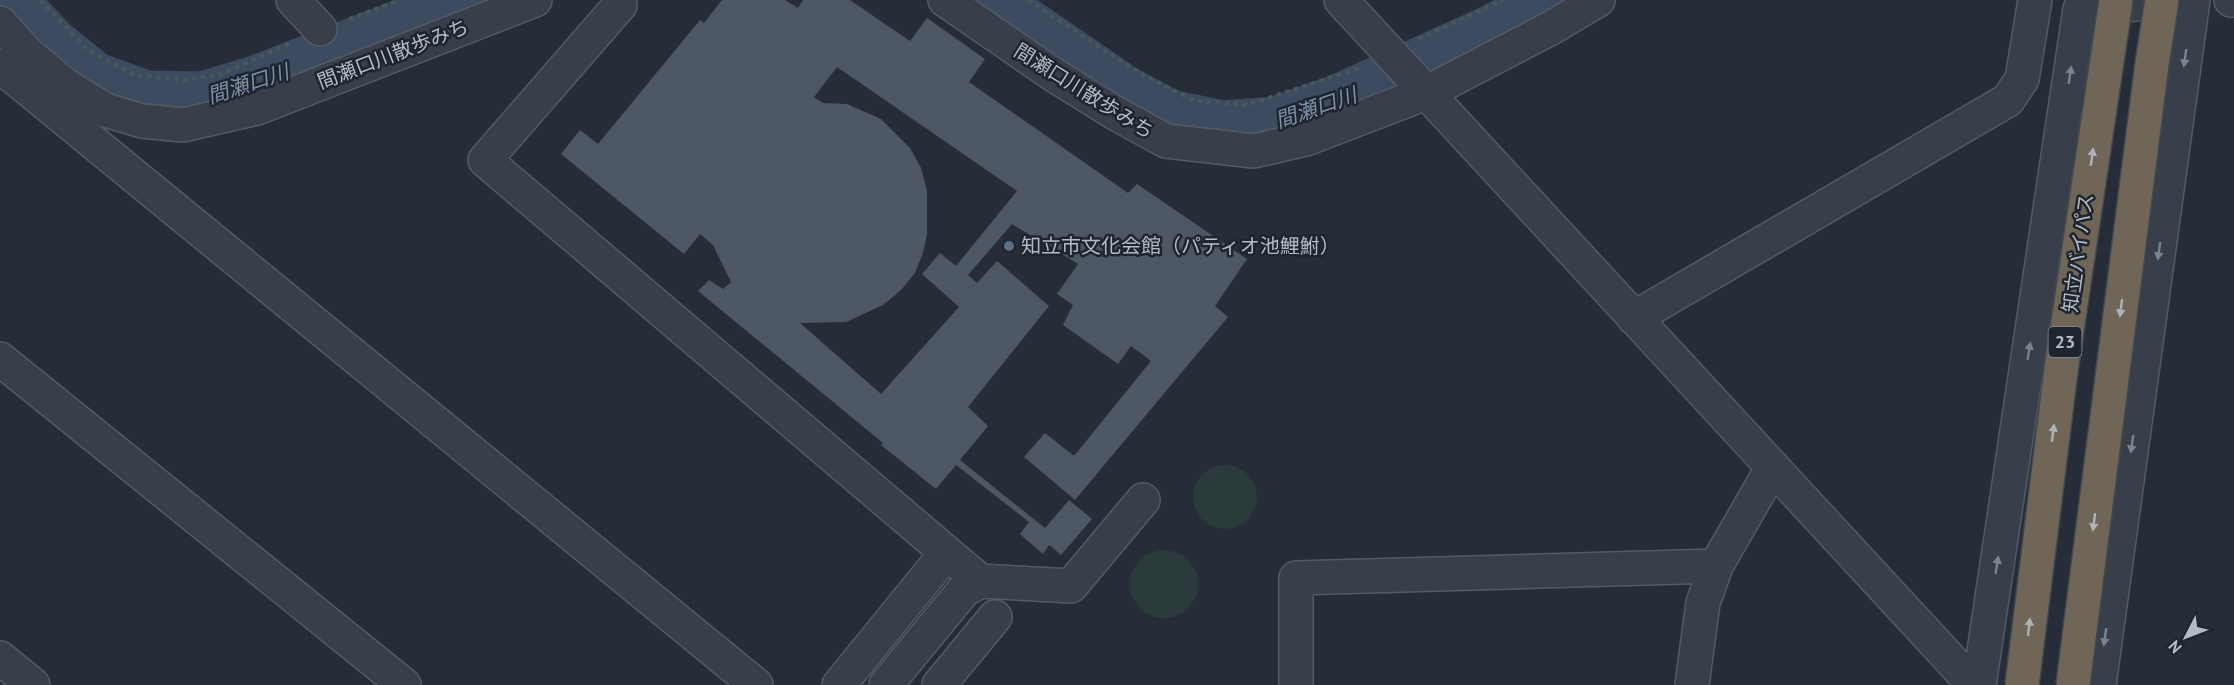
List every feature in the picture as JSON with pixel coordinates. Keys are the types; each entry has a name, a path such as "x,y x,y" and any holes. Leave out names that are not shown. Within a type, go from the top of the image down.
{"highway":[{"name":"知立バイパス","path":"2022,685 2061,370 2116,0"},
{"path":"2073,685 2162,0"}],"street":[{"path":"293,0 320,29"},
{"name":"間瀬口川散歩みち","path":"0,23 28,54 65,85 105,110 142,121 183,125 257,108 535,0"},
{"name":"間瀬口川散歩みち","path":"945,0 1054,75 1166,141 1254,151 1305,139 1425,92 1551,28 1598,0"},
{"path":"1341,0 1974,685"},
{"path":"1634,318 2008,100 2022,79 2035,0"},
{"path":"1979,685 2073,5 2175,0"},
{"path":"2099,685 2193,0"},
{"path":"620,5 485,160 972,586 1071,586 1143,500"},
{"path":"0,66 756,685"},
{"path":"0,359 404,685"},
{"path":"1692,685 1703,603 1716,566 1773,468"},
{"path":"1296,685 1296,578 1716,566"},
{"path":"839,685 936,567"},
{"path":"886,685 972,586"},
{"path":"939,685 995,616"},
{"path":"0,658 33,685"}],"path":[{"path":"40,0 88,50 134,75 184,80 221,74 320,29 400,0"},
{"path":"1028,0 1138,74 1195,101 1247,105 1393,56 1503,0"}],"shaded area":[{"path":"1225,465 1243,471 1251,479 1257,497 1251,515 1243,523 1225,529 1207,523 1199,515 1193,497 1199,479 1207,471"},
{"path":"1164,550 1177,553 1188,560 1195,571 1198,584 1195,597 1188,608 1177,615 1164,618 1151,615 1140,608 1133,597 1130,584 1133,571 1140,560 1151,553"}],"building":[{"path":"722,0 785,0 798,8 803,0 850,0 910,41 927,18 985,59 969,82 1128,193 1137,184 1247,259 1215,306 1228,317 1075,500 1024,457 1045,433 1074,456 1151,361 1131,346 1118,364 1063,325 1073,305 1057,294 1078,264 1012,224 968,275 977,283 997,261 1049,306 968,407 988,426 960,460 1045,528 1069,500 1092,519 1061,555 1049,545 1043,554 1020,534 1029,522 956,465 936,489 881,445 883,443 698,291 709,280 723,289 731,282 713,245 700,234 684,254 561,154 580,130 598,144 700,20 704,23","holes":["837,67 1017,191 956,266 940,253 922,274 959,307 881,394 800,323 846,322 883,305 901,290 915,273 927,234 927,191 921,168 910,148 881,119 847,104 823,103 814,97"]}],"waterway":[{"name":"間瀬口川","path":"8,0 49,44 93,80 146,99 203,100 256,84 474,0"},
{"name":"間瀬口川","path":"987,0 1121,92 1169,118 1222,129 1276,125 1336,104 1495,32 1553,0"}],"place":[{"name":"知立市文化会館（パティオ池鯉鮒）","path":"1009,246"}]}
